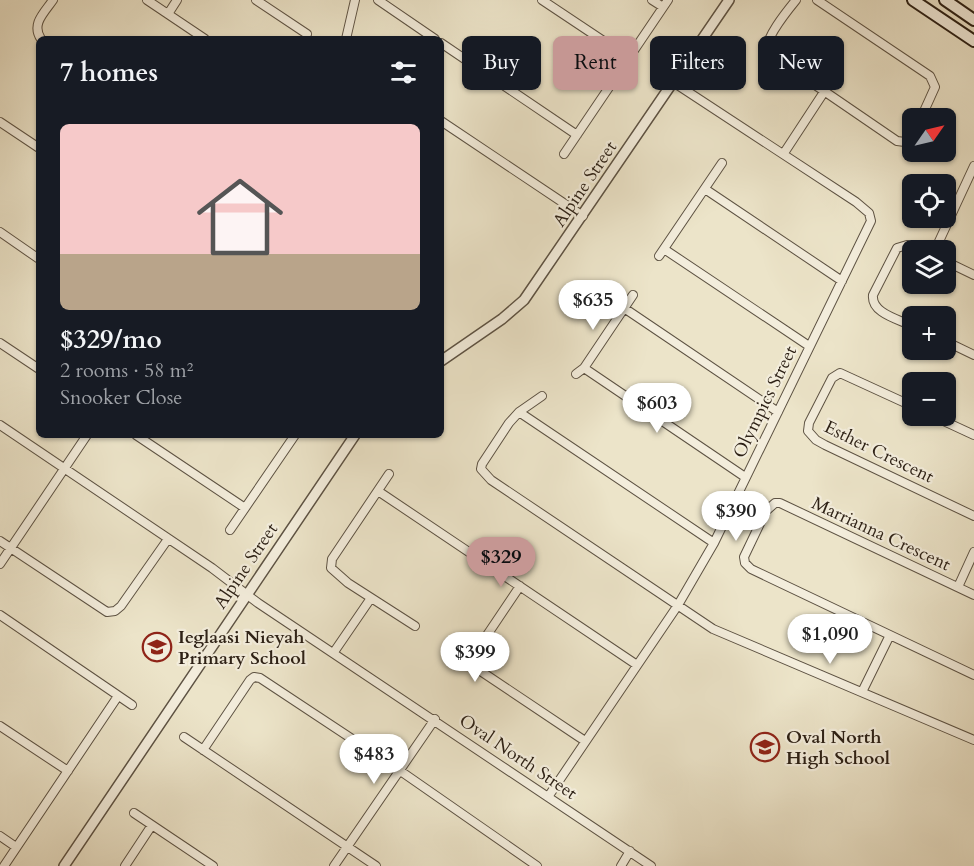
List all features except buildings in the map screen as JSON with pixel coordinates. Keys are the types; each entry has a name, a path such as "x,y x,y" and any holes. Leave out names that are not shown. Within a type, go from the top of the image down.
{"main road":[{"path":"913,0 974,41"},
{"path":"945,0 974,20"}],"street":[{"path":"39,36 36,30 38,23 53,0"},
{"path":"147,0 201,36"},
{"path":"168,14 177,0"},
{"path":"256,0 307,34"},
{"path":"347,36 355,0"},
{"path":"378,0 431,36"},
{"path":"542,0 596,36"},
{"path":"638,44 665,4 652,0"},
{"name":"Alpine Street","path":"704,36 729,0"},
{"path":"796,0 771,35 765,49 774,58 824,92 897,141 902,141"},
{"path":"817,0 930,76 934,87 925,108"},
{"path":"444,45 577,135"},
{"path":"564,154 607,90"},
{"name":"Alpine Street","path":"444,359 517,307 531,291 668,90"},
{"name":"Olympics Street","path":"548,797 678,605 714,543 871,221 869,213 856,202 686,90"},
{"path":"784,153 824,92"},
{"path":"0,122 36,146"},
{"path":"444,123 583,216"},
{"path":"659,256 722,163"},
{"path":"940,240 974,166"},
{"path":"705,189 842,281"},
{"path":"0,232 36,257"},
{"path":"902,246 897,248 873,295 873,302 877,308 902,321"},
{"path":"664,249 809,346"},
{"path":"956,266 974,275"},
{"path":"576,374 584,368 633,295"},
{"path":"624,308 778,412"},
{"path":"0,343 36,367"},
{"path":"956,346 974,355"},
{"path":"584,368 745,477"},
{"name":"Esther Crescent","path":"902,401 840,373 831,378 809,423 808,431 816,440 825,445 974,516"},
{"path":"542,396 519,412 482,464 481,469 484,475 713,629 974,740"},
{"path":"519,412 714,543"},
{"name":"Oval North Street","path":"0,425 651,866"},
{"path":"955,426 974,435"},
{"path":"0,564 85,438"},
{"path":"140,438 245,508"},
{"path":"230,530 293,438"},
{"name":"Alpine Street","path":"64,866 353,438"},
{"path":"389,474 330,564 336,575 415,627"},
{"path":"378,491 637,665"},
{"name":"Marrianna Crescent","path":"974,595 786,506 775,503 770,506 744,560 747,567 974,675"},
{"path":"0,541 107,612 115,611 129,597 168,539"},
{"path":"958,587 974,552"},
{"path":"520,586 475,653 474,663 482,672 585,741"},
{"path":"334,652 371,598"},
{"path":"0,615 132,705"},
{"path":"862,693 890,635"},
{"path":"202,750 250,680 256,676 399,770 537,866"},
{"path":"4,866 118,696"},
{"path":"334,866 435,719"},
{"path":"0,726 68,771"},
{"path":"184,737 376,866"},
{"path":"134,813 213,866"},
{"path":"125,866 152,825"},
{"path":"0,836 16,847"},
{"path":"621,866 630,851"}],"place":[{"name":"Ieglaasi Nieyah Primary School","path":"157,647"},
{"name":"Oval North High School","path":"765,747"}]}
